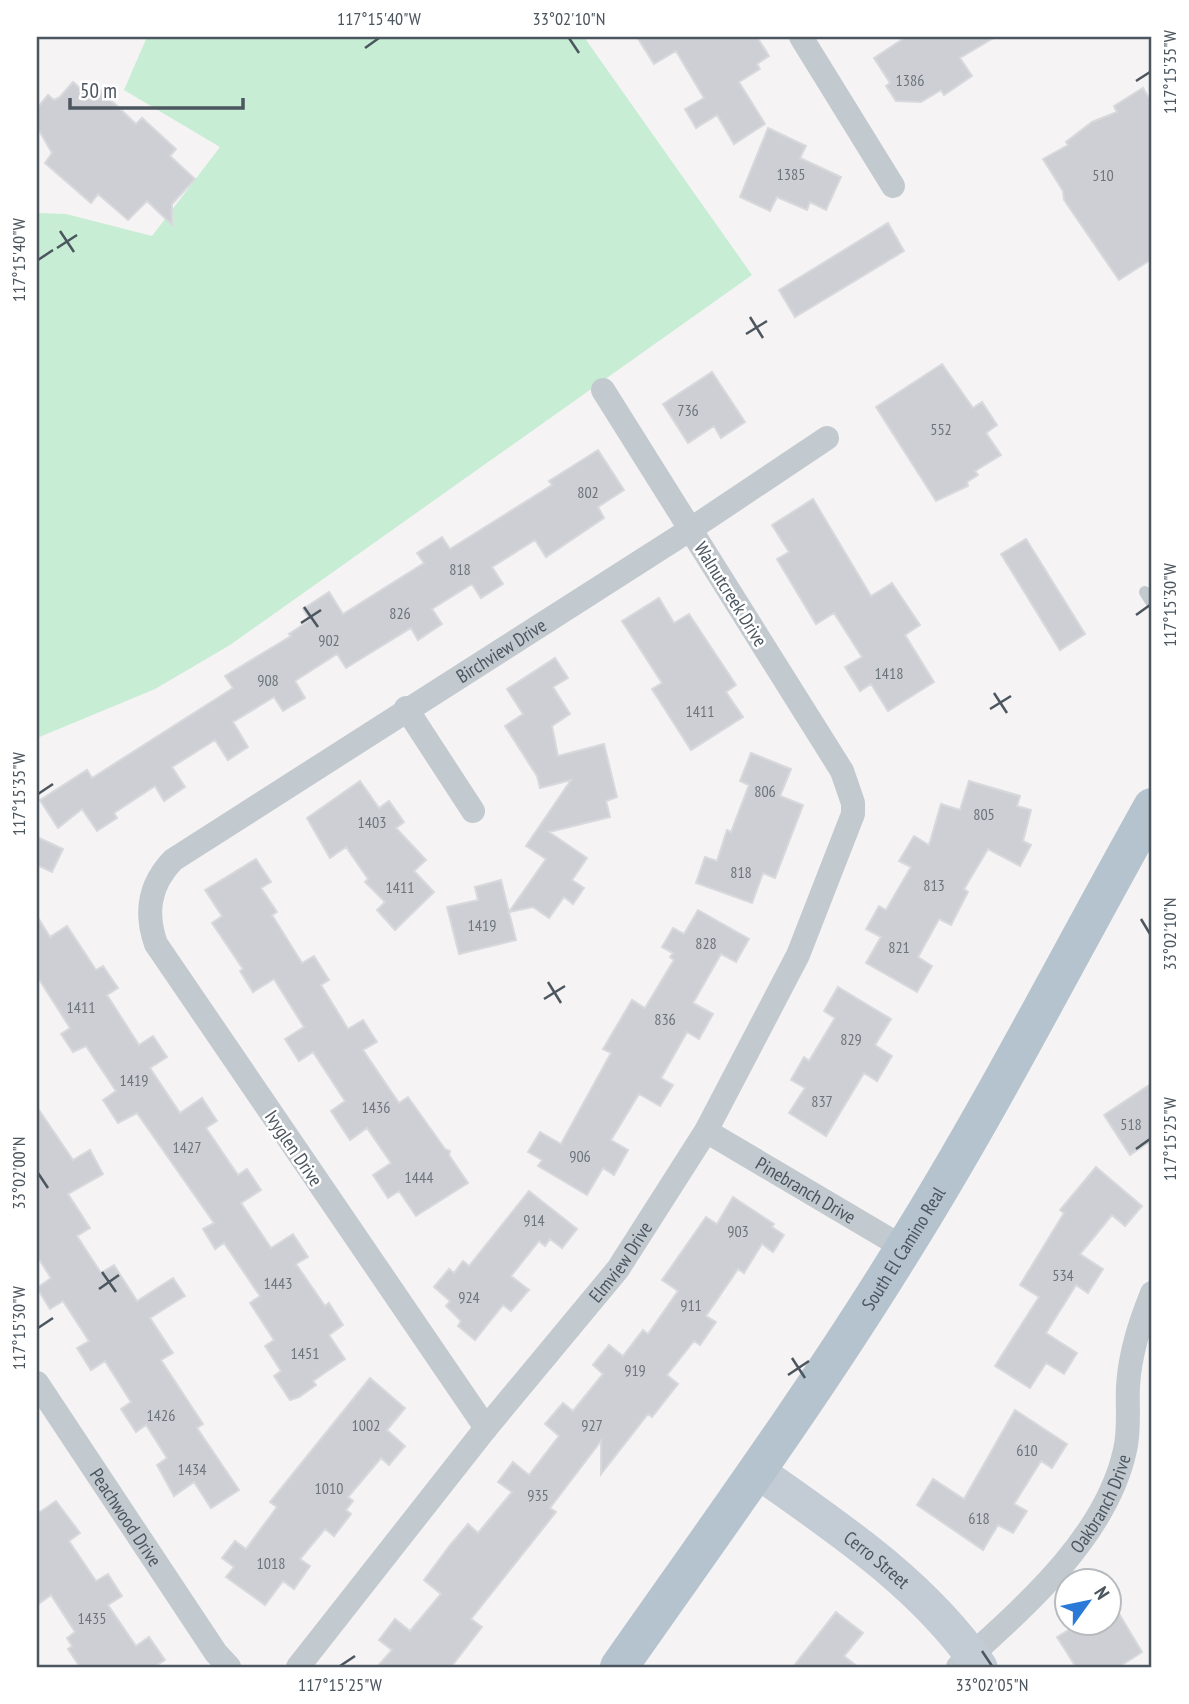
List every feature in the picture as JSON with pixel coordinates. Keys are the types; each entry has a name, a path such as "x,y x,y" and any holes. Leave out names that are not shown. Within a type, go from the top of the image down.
{"main road":[{"name":"South El Camino Real","path":"619,1667 810,1396 904,1248 1002,1081 1152,807"}],"street":[{"path":"802,37 893,186"},
{"name":"Walnutcreek Drive","path":"603,390 842,771 853,803"},
{"name":"Birchview Drive","path":"173,860 406,708 691,529 827,438"},
{"path":"406,708 473,811"},
{"name":"Elmview Drive","path":"298,1667 486,1428 618,1269 706,1131 798,955 853,814 853,803"},
{"name":"Ivyglen Drive","path":"173,860 158,875 147,920 156,944 486,1428"},
{"name":"Pinebranch Drive","path":"706,1131 904,1248"},
{"name":"Oakbranch Drive","path":"970,1663 1083,1541 1118,1478 1126,1446 1128,1383 1145,1332 1152,1293"},
{"name":"Peachwood Drive","path":"37,1383 222,1660"},
{"name":"Cerro Street","path":"757,1471 891,1571 933,1610 970,1663"}],"green space":[{"path":"147,37 584,37 752,275 230,645 155,689 37,738 37,213 66,214 152,236 220,147 124,90"}],"building":[{"path":"637,37 757,37 769,56 757,64 760,69 739,82 765,124 734,144 717,115 696,128 685,109 704,98 676,51 654,64"},
{"path":"906,37 995,37 960,58 972,76 944,95 941,90 921,102 896,101 886,86 890,83 874,58"},
{"path":"73,82 89,96 97,87 136,124 142,118 176,149 170,156 195,179 172,204 172,225 147,201 128,220 98,194 91,203 45,163 52,153 37,127 37,108 48,95 54,100 60,97"},
{"path":"1143,88 1152,103 1152,259 1119,280 1064,200 1063,191 1043,159 1068,145 1066,142 1092,122 1117,112 1114,106"},
{"path":"768,128 806,146 800,158 841,177 826,210 810,202 807,210 777,197 770,211 740,197"},
{"path":"888,223 904,251 795,317 779,290"},
{"path":"942,364 973,408 982,402 997,425 986,433 1001,455 975,471 978,475 967,482 968,486 936,501 876,407"},
{"path":"712,372 745,422 721,438 714,426 688,443 663,404"},
{"path":"598,450 624,490 598,507 604,518 546,557 535,540 492,567 503,584 481,598 472,584 432,609 442,624 418,640 411,628 346,668 337,654 295,681 305,698 283,711 274,697 233,722 248,747 228,760 215,740 172,767 185,787 164,801 155,786 114,813 117,818 97,831 82,809 58,828 40,800 87,770 92,778 233,688 225,676 291,636 289,634 310,620 303,609 329,592 343,614 424,563 417,553 442,537 450,549 552,485 549,481"},
{"path":"813,499 871,596 892,583 920,625 905,635 934,682 888,711 871,684 860,691 845,667 862,657 834,613 816,624 777,559 789,552 772,525"},
{"path":"1026,539 1085,634 1060,650 1001,554"},
{"path":"659,598 674,623 689,614 736,685 726,692 743,717 691,750 652,689 662,683 622,621"},
{"path":"555,658 568,678 553,687 570,714 552,726 558,756 604,744 617,797 606,801 610,817 549,832 587,858 572,880 584,888 573,904 564,897 549,918 533,907 509,912 546,859 526,846 571,780 540,788 537,776 505,726 523,714 507,689"},
{"path":"751,753 791,769 780,796 803,805 775,878 763,873 752,903 696,883 705,857 717,861 727,830 731,832 749,785 740,781"},
{"path":"360,781 379,808 389,801 404,822 396,828 426,860 414,871 434,892 395,930 377,910 385,902 365,882 368,879 346,847 330,858 307,818"},
{"path":"969,781 1020,796 1017,806 1031,810 1023,841 1031,845 1020,866 988,849 964,889 968,892 951,925 939,919 918,957 932,966 917,992 866,963 881,937 866,929 879,906 886,910 911,867 899,861 914,836 929,845 941,804 960,810"},
{"path":"37,837 63,849 52,872 37,865"},
{"path":"256,859 271,882 261,888 277,912 272,915 302,963 314,956 329,980 321,985 348,1029 363,1020 377,1042 363,1050 399,1103 408,1097 445,1149 450,1151 449,1155 468,1183 416,1216 399,1191 388,1198 373,1175 391,1163 367,1128 350,1140 331,1111 345,1101 313,1052 299,1061 285,1039 304,1027 274,979 253,992 240,971 243,969 212,923 222,916 205,890"},
{"path":"501,880 516,940 459,954 447,907 478,900 475,887"},
{"path":"698,910 749,939 736,962 721,954 693,1003 713,1014 699,1039 687,1032 661,1078 673,1085 660,1106 639,1094 611,1140 628,1150 614,1175 603,1168 587,1195 538,1166 542,1160 528,1152 540,1132 561,1144 611,1053 603,1049 632,1000 645,1008 674,960 670,957 673,953 662,947 673,928 684,934"},
{"path":"37,916 50,937 67,926 96,970 103,966 118,988 107,995 139,1045 153,1036 167,1057 150,1068 180,1113 202,1098 217,1121 206,1128 238,1175 247,1169 261,1190 241,1203 271,1248 293,1234 308,1257 296,1264 325,1306 329,1303 343,1325 329,1335 345,1359 313,1381 316,1385 299,1397 290,1400 274,1376 281,1371 265,1346 274,1340 250,1303 260,1296 224,1243 215,1249 203,1229 214,1223 137,1113 118,1123 103,1100 116,1091 86,1046 73,1052 61,1034 70,1028 37,976"},
{"path":"838,987 891,1019 875,1045 892,1056 877,1081 864,1073 826,1136 789,1113 805,1088 791,1080 804,1057 809,1061 835,1018 824,1011"},
{"path":"1152,1083 1152,1140 1130,1155 1104,1115"},
{"path":"37,1107 73,1160 90,1150 103,1174 68,1194 90,1228 77,1236 101,1273 114,1265 137,1301 173,1278 185,1296 150,1318 173,1353 161,1360 203,1424 197,1428 239,1490 211,1508 194,1482 174,1496 157,1465 167,1458 146,1425 136,1432 121,1409 131,1402 105,1361 91,1370 77,1348 89,1341 63,1301 50,1309 37,1288 51,1278 37,1256"},
{"path":"1096,1167 1142,1206 1125,1226 1112,1215 1080,1254 1103,1269 1088,1293 1076,1285 1046,1333 1077,1353 1064,1374 1046,1363 1030,1388 995,1366 1039,1297 1020,1285 1064,1213 1060,1210"},
{"path":"529,1191 577,1229 562,1248 550,1239 545,1246 539,1241 511,1276 529,1290 511,1311 503,1305 475,1340 458,1326 461,1321 446,1306 450,1301 434,1287 449,1269 454,1273 463,1261 469,1266"},
{"path":"733,1197 774,1224 772,1227 784,1235 773,1252 762,1244 744,1273 738,1269 706,1316 716,1322 700,1345 694,1341 667,1375 678,1384 652,1417 648,1414 601,1474 601,1441 550,1508 556,1512 471,1619 482,1627 451,1667 377,1667 392,1650 379,1640 395,1619 410,1631 441,1594 424,1580 450,1545 468,1524 478,1533 512,1492 498,1482 513,1462 529,1475 559,1436 545,1424 563,1403 573,1411 603,1374 593,1365 609,1345 623,1356 643,1330 648,1334 678,1291 662,1280 706,1217 717,1224"},
{"path":"370,1378 405,1408 387,1430 405,1446 389,1465 381,1458 348,1497 353,1501 346,1510 351,1514 334,1536 325,1529 300,1559 310,1566 294,1589 283,1581 265,1605 226,1577 234,1567 222,1558 235,1541 246,1549 277,1507 270,1502"},
{"path":"1015,1410 1067,1444 1052,1468 1041,1461 1014,1504 1027,1511 1013,1533 998,1525 983,1550 917,1505 933,1479 964,1499"},
{"path":"56,1501 80,1533 69,1541 96,1581 108,1574 122,1596 108,1605 136,1646 149,1637 165,1660 154,1667 80,1667 68,1649 72,1646 67,1638 75,1632 51,1595 37,1605 37,1514"},
{"path":"836,1612 863,1633 844,1656 858,1667 793,1667"},
{"path":"1122,1619 1142,1652 1119,1667 1076,1667 1058,1638 1122,1638"}]}
